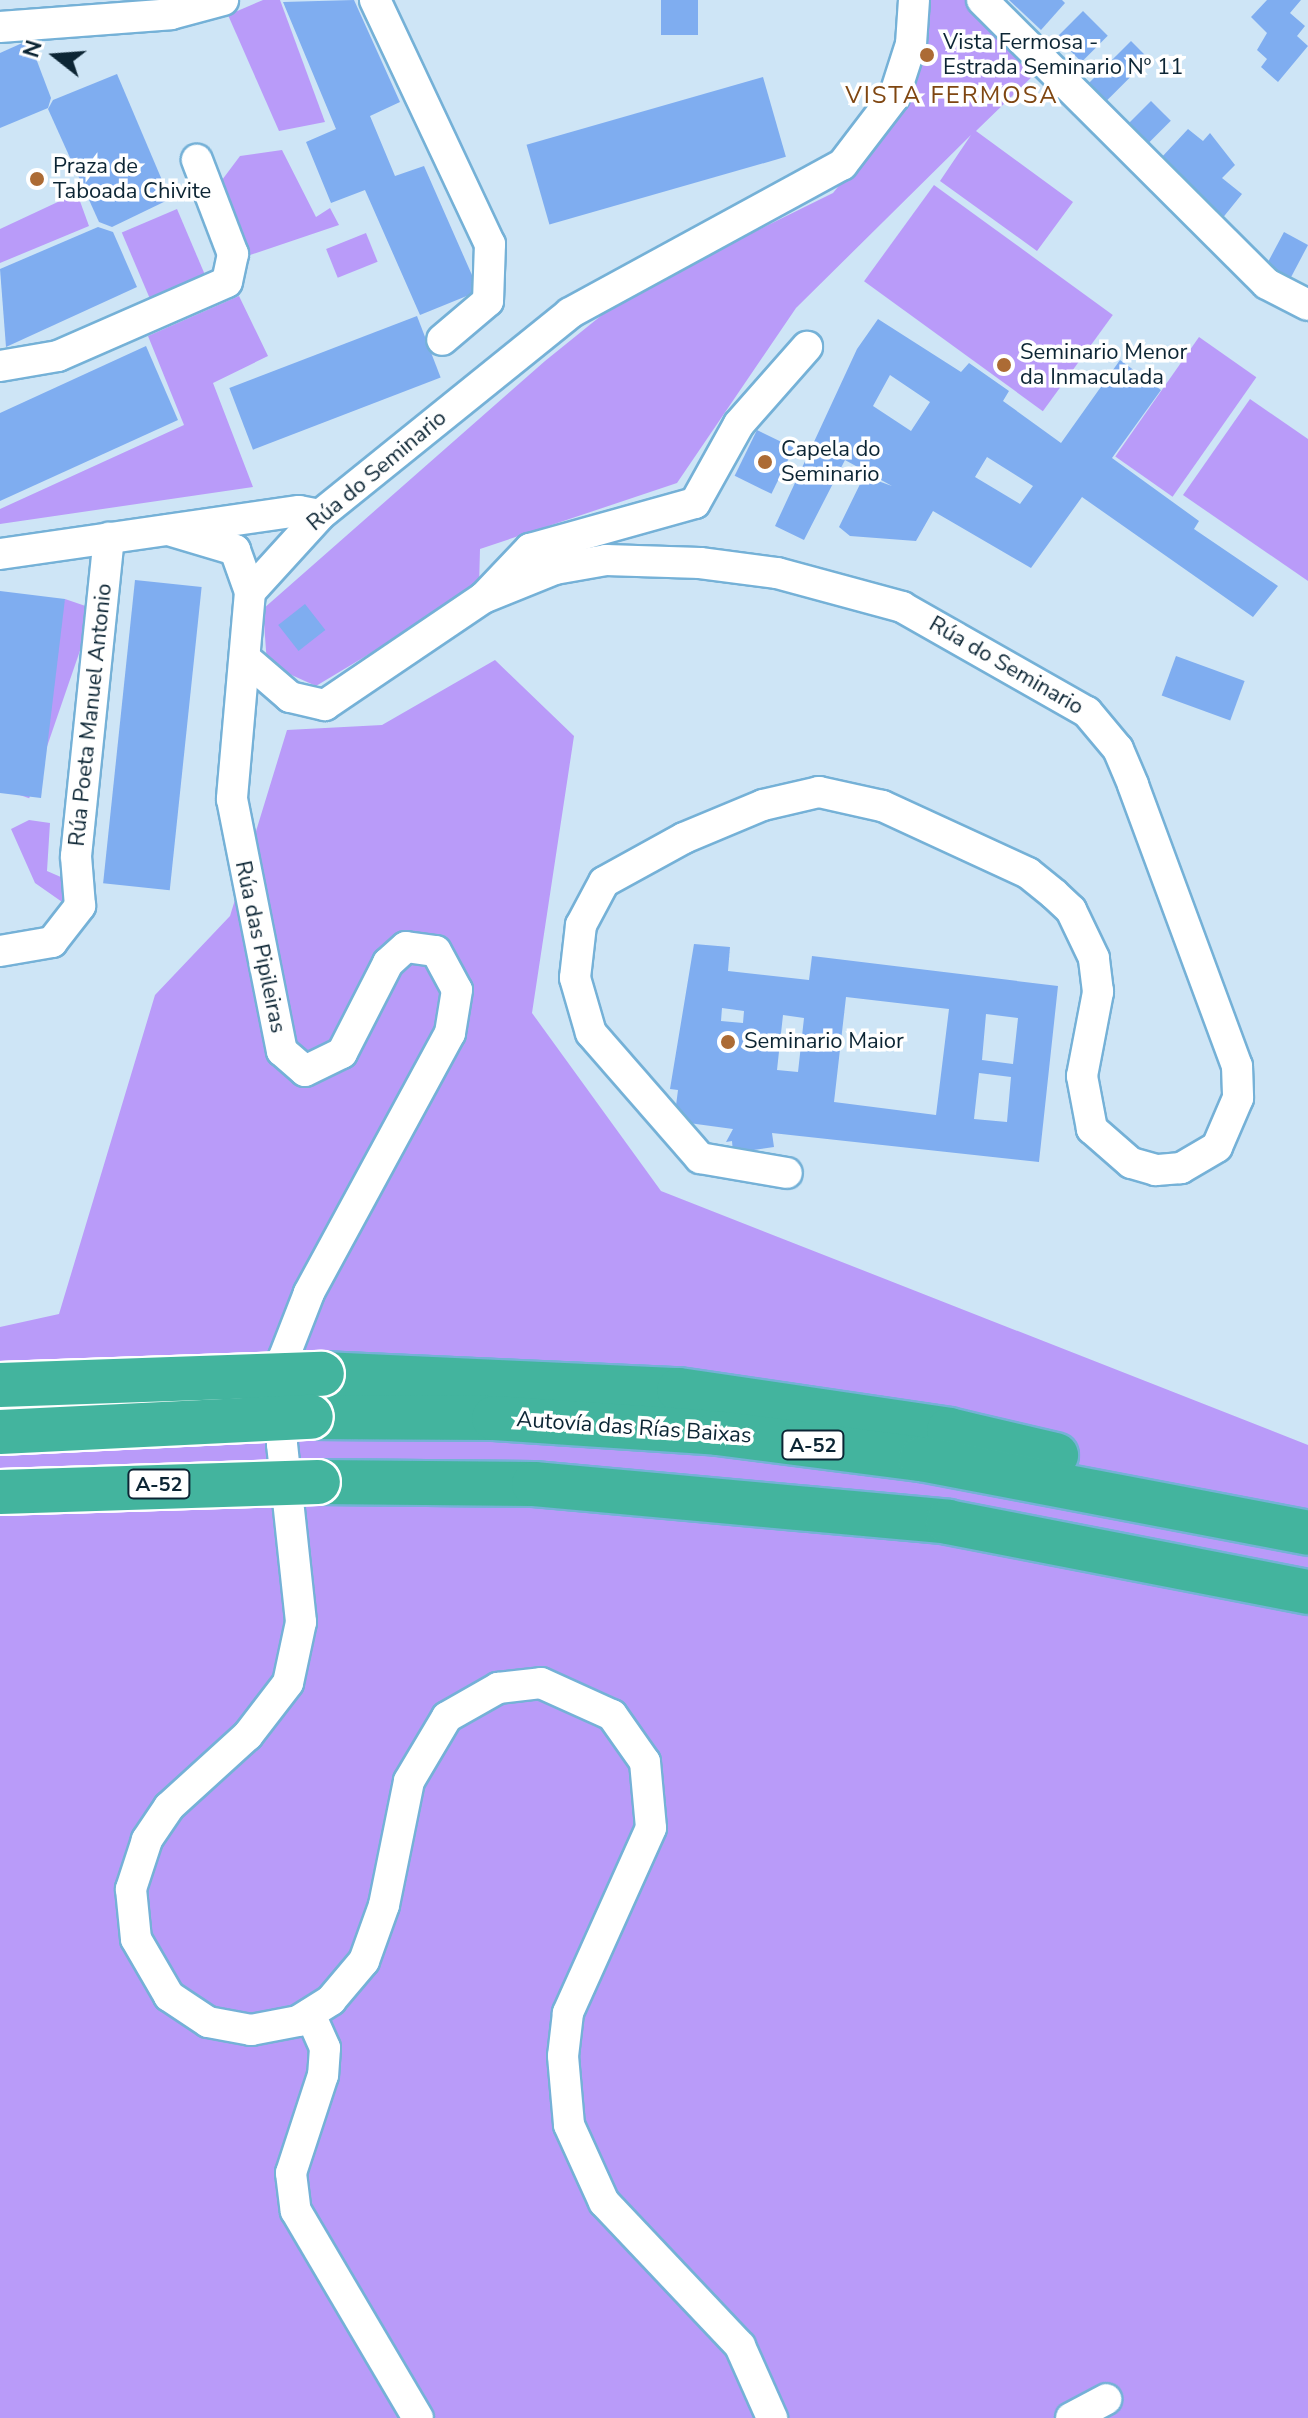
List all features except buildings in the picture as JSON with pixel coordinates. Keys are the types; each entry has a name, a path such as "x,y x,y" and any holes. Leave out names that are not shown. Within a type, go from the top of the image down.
{"highway":[{"path":"0,1385 322,1374 679,1390 949,1430 1308,1513"},
{"name":"Autovía das Rías Baixas","path":"0,1432 311,1417 494,1418 717,1433 921,1459 1308,1533"},
{"name":"A-52","path":"0,1492 318,1482 534,1484 948,1522 1308,1592"}],"street":[{"path":"0,27 183,13 223,0"},
{"path":"375,0 490,244 488,301 442,340"},
{"name":"Rúa do Seminario","path":"250,592 320,515 570,313 842,165 894,97 911,44 914,0"},
{"path":"982,0 1267,284 1308,305"},
{"path":"0,366 58,356 218,288 234,266 197,160"},
{"path":"483,598 530,549 695,503 739,424 807,347"},
{"path":"0,554 299,511 320,515"},
{"path":"168,530 235,550 250,592 246,659"},
{"name":"Rúa Poeta Manuel Antonio","path":"0,951 52,942 75,920 80,893 76,856 109,538"},
{"name":"Rúa do Seminario","path":"246,659 290,697 325,705 483,598 555,569 606,560 736,567 853,590 957,633 1059,691 1118,749 1237,1066 1238,1098 1217,1147 1181,1168 1131,1163 1092,1129 1082,1076 1098,992 1094,958 1071,910 1028,873 882,806 819,792 763,805 651,853 589,898 575,978 591,1033 700,1158 787,1173"},
{"name":"Rúa das Pipileiras","path":"246,659 232,799 282,1051 305,1071 342,1053 388,963 406,947 436,951 457,990 450,1033 290,1338 281,1413 299,1579 297,1655 273,1708 161,1818 134,1872 131,1906 150,1973 195,2015 251,2030 310,2014"},
{"path":"418,2418 296,2211 291,2173 323,2075 325,2048 310,2014 364,1961 384,1905 409,1781 447,1717 498,1688 541,1683 612,1715 645,1762 651,1828 568,2013 563,2056 569,2125 604,2202 740,2346 772,2418"},
{"path":"1071,2418 1106,2399"}],"shaded area":[{"path":"263,0 280,0 325,122 279,131 228,15"},
{"path":"927,0 966,0 1038,71 976,131 1073,202 1037,251 940,181 971,135 796,308 677,483 480,549 479,588 316,686 267,664 263,609 545,361 628,294 833,193 911,97"},
{"path":"282,150 316,217 330,208 339,225 250,255 219,184 240,156"},
{"path":"934,185 1113,315 1043,411 864,281"},
{"path":"77,193 89,226 0,263 0,229"},
{"path":"177,209 206,277 151,301 122,232"},
{"path":"366,233 378,262 338,278 326,249"},
{"path":"239,296 268,356 213,383 253,487 0,524 0,509 184,425 148,336"},
{"path":"1199,337 1256,377 1173,497 1115,457"},
{"path":"1250,399 1308,439 1308,581 1183,495"},
{"path":"65,599 94,609 29,798 0,788"},
{"path":"495,660 574,736 532,1013 661,1191 1308,1445 1308,2418 0,2418 0,1327 59,1314 155,995 230,916 287,730 382,725"},
{"path":"29,820 50,823 47,871 70,881 65,904 35,883 11,829"}],"place":[{"name":"Vista Fermosa - Estrada Seminario Nº 11","path":"927,55"},
{"name":"Praza de Taboada Chivite","path":"37,179"},
{"name":"Seminario Menor da Inmaculada","path":"1004,365"},
{"name":"Capela do Seminario","path":"765,462"},
{"name":"Seminario Maior","path":"728,1042"}],"district":[{"name":"VISTA FERMOSA","path":"952,96"}]}
